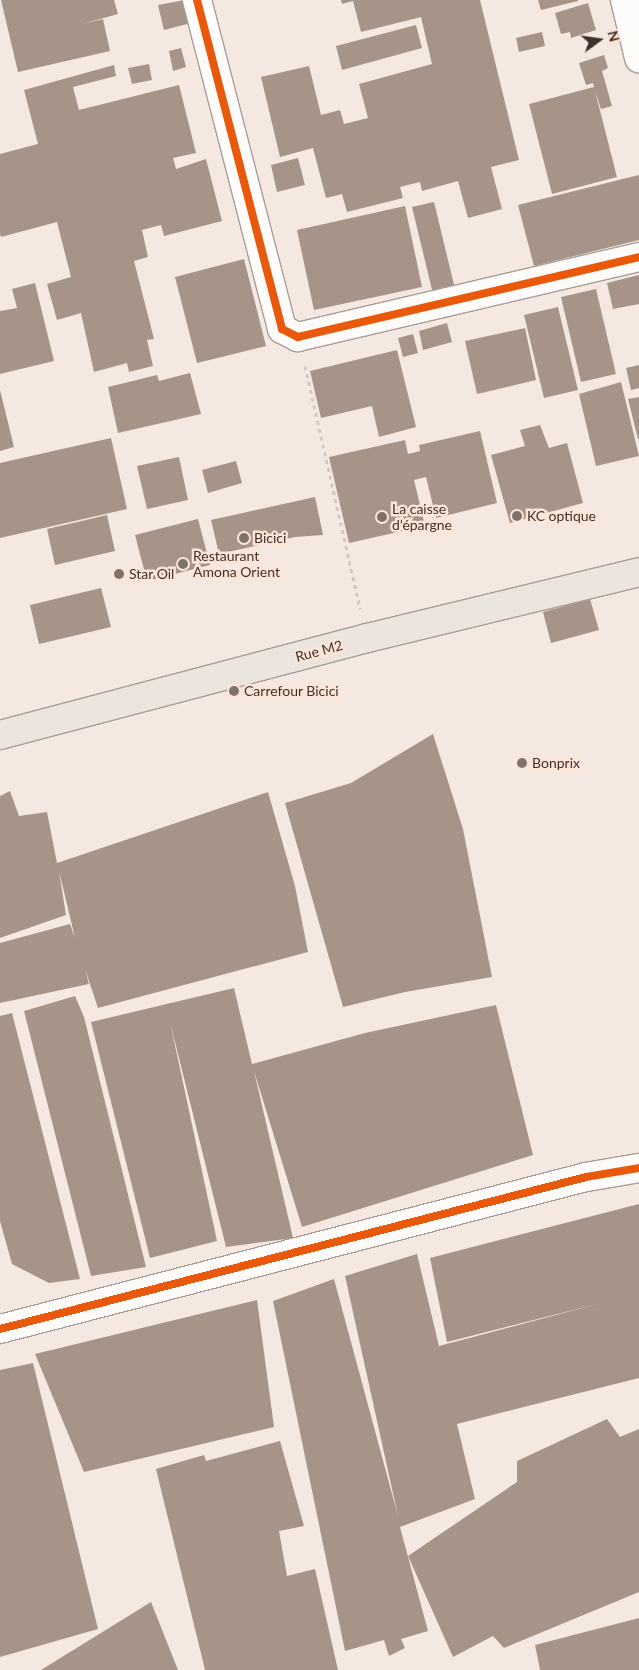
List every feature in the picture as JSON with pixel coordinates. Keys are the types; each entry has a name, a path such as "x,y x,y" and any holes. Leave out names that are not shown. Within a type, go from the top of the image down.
{"main road":[{"name":"Rue M2","path":"0,735 367,638 639,572"}],"street":[{"path":"197,0 275,311 282,329 298,337 639,257"},
{"path":"625,0 639,58"},
{"path":"0,1329 586,1177 639,1168"}],"path":[{"path":"298,337 367,638"}],"building":[{"path":"1,0 114,0 118,14 82,24 103,19 110,51 18,72"},
{"path":"185,0 191,23 164,30 158,5"},
{"path":"341,0 480,0 519,160 491,167 502,209 468,218 458,181 422,191 420,182 400,187 403,198 347,212 342,194 326,198 313,148 280,157 261,77 309,66 321,115 340,110 344,124 368,118 359,84 432,64 421,17 361,32 353,1 342,4"},
{"path":"538,0 578,0 578,1 541,10"},
{"path":"588,3 596,30 571,38 570,32 561,34 555,13"},
{"path":"416,25 422,48 342,70 336,46"},
{"path":"542,32 545,46 519,52 516,38"},
{"path":"181,48 186,67 173,71 169,51"},
{"path":"604,55 608,68 602,71 612,106 601,109 595,91 617,177 552,194 529,104 594,87 593,83 586,85 579,63"},
{"path":"149,64 152,80 132,84 128,68"},
{"path":"114,65 116,76 73,87 79,110 179,85 196,153 173,158 176,169 206,159 222,221 164,236 161,225 142,230 148,257 134,261 154,339 147,340 153,366 129,372 127,363 94,372 81,313 57,320 47,284 71,277 57,222 1,237 0,154 38,144 24,90"},
{"path":"298,158 305,185 277,192 271,165"},
{"path":"639,175 639,240 534,266 518,205"},
{"path":"434,202 455,289 433,294 412,207"},
{"path":"405,206 422,287 314,310 297,230"},
{"path":"244,259 266,346 197,363 175,277"},
{"path":"639,275 639,304 613,309 607,283"},
{"path":"35,283 54,361 0,374 0,311 17,308 12,289"},
{"path":"596,289 616,374 581,382 561,297"},
{"path":"558,307 578,390 544,398 524,315"},
{"path":"447,323 452,342 423,350 419,331"},
{"path":"525,328 536,380 477,394 465,341"},
{"path":"413,334 418,353 403,357 398,338"},
{"path":"397,350 416,427 379,437 372,406 321,418 310,371"},
{"path":"639,365 639,388 631,390 626,368"},
{"path":"190,373 201,414 118,433 108,387 157,375 159,381"},
{"path":"621,382 639,456 596,466 579,394"},
{"path":"0,390 14,447 0,451"},
{"path":"639,397 639,439 638,439 628,399"},
{"path":"540,425 549,448 567,443 583,503 510,523 491,455 525,446 520,430"},
{"path":"480,431 497,503 436,518 426,477 414,480 425,526 349,543 329,457 405,440 408,454 420,451 419,445"},
{"path":"111,438 127,509 0,538 0,463"},
{"path":"179,457 188,500 147,509 137,466"},
{"path":"236,461 242,483 208,493 202,470"},
{"path":"315,497 323,535 295,537 219,554 211,520"},
{"path":"107,515 115,551 55,565 47,529"},
{"path":"198,519 210,565 147,581 135,535"},
{"path":"101,588 111,627 39,644 30,605"},
{"path":"590,599 599,630 551,643 543,612"},
{"path":"433,734 463,829 492,977 405,992 343,1007 285,803 351,783"},
{"path":"10,791 19,816 47,812 57,863 268,792 295,886 308,952 98,1008 85,969 89,984 0,1003 0,943 70,924 75,938 59,871 66,915 0,938 0,796"},
{"path":"234,988 252,1064 365,1033 496,1005 533,1155 302,1227 254,1071 293,1238 226,1247 170,1022 217,1241 150,1258 91,1022"},
{"path":"75,996 84,1017 146,1267 91,1276 24,1011"},
{"path":"12,1013 80,1279 49,1283 12,1264 0,1221 0,1016"},
{"path":"639,1204 639,1378 457,1424 475,1499 400,1527 428,1631 401,1639 405,1648 389,1656 384,1640 345,1651 273,1301 334,1279 398,1516 345,1276 417,1254 439,1346 601,1303 447,1342 430,1258"},
{"path":"257,1300 274,1427 84,1472 35,1354"},
{"path":"33,1363 98,1629 0,1657 0,1370"},
{"path":"607,1419 620,1437 639,1429 639,1592 504,1648 493,1636 453,1657 408,1556 517,1482 517,1461"},
{"path":"280,1441 304,1526 279,1531 287,1576 315,1569 338,1670 205,1670 156,1469 204,1455 206,1461"},
{"path":"151,1602 178,1670 41,1670"},
{"path":"639,1618 639,1670 540,1670 535,1645"}],"cycle path":[{"path":"197,0 282,329 298,337 639,257"},
{"path":"0,1329 586,1177 639,1168"}],"place":[{"name":"KC optique","path":"517,516"},
{"name":"La caisse d’épargne","path":"382,517"},
{"name":"Bicici","path":"244,538"},
{"name":"Restaurant Amona Orient","path":"183,564"},
{"name":"Star Oil","path":"119,574"},
{"name":"Carrefour Bicici","path":"234,691"},
{"name":"Bonprix","path":"522,763"}]}
